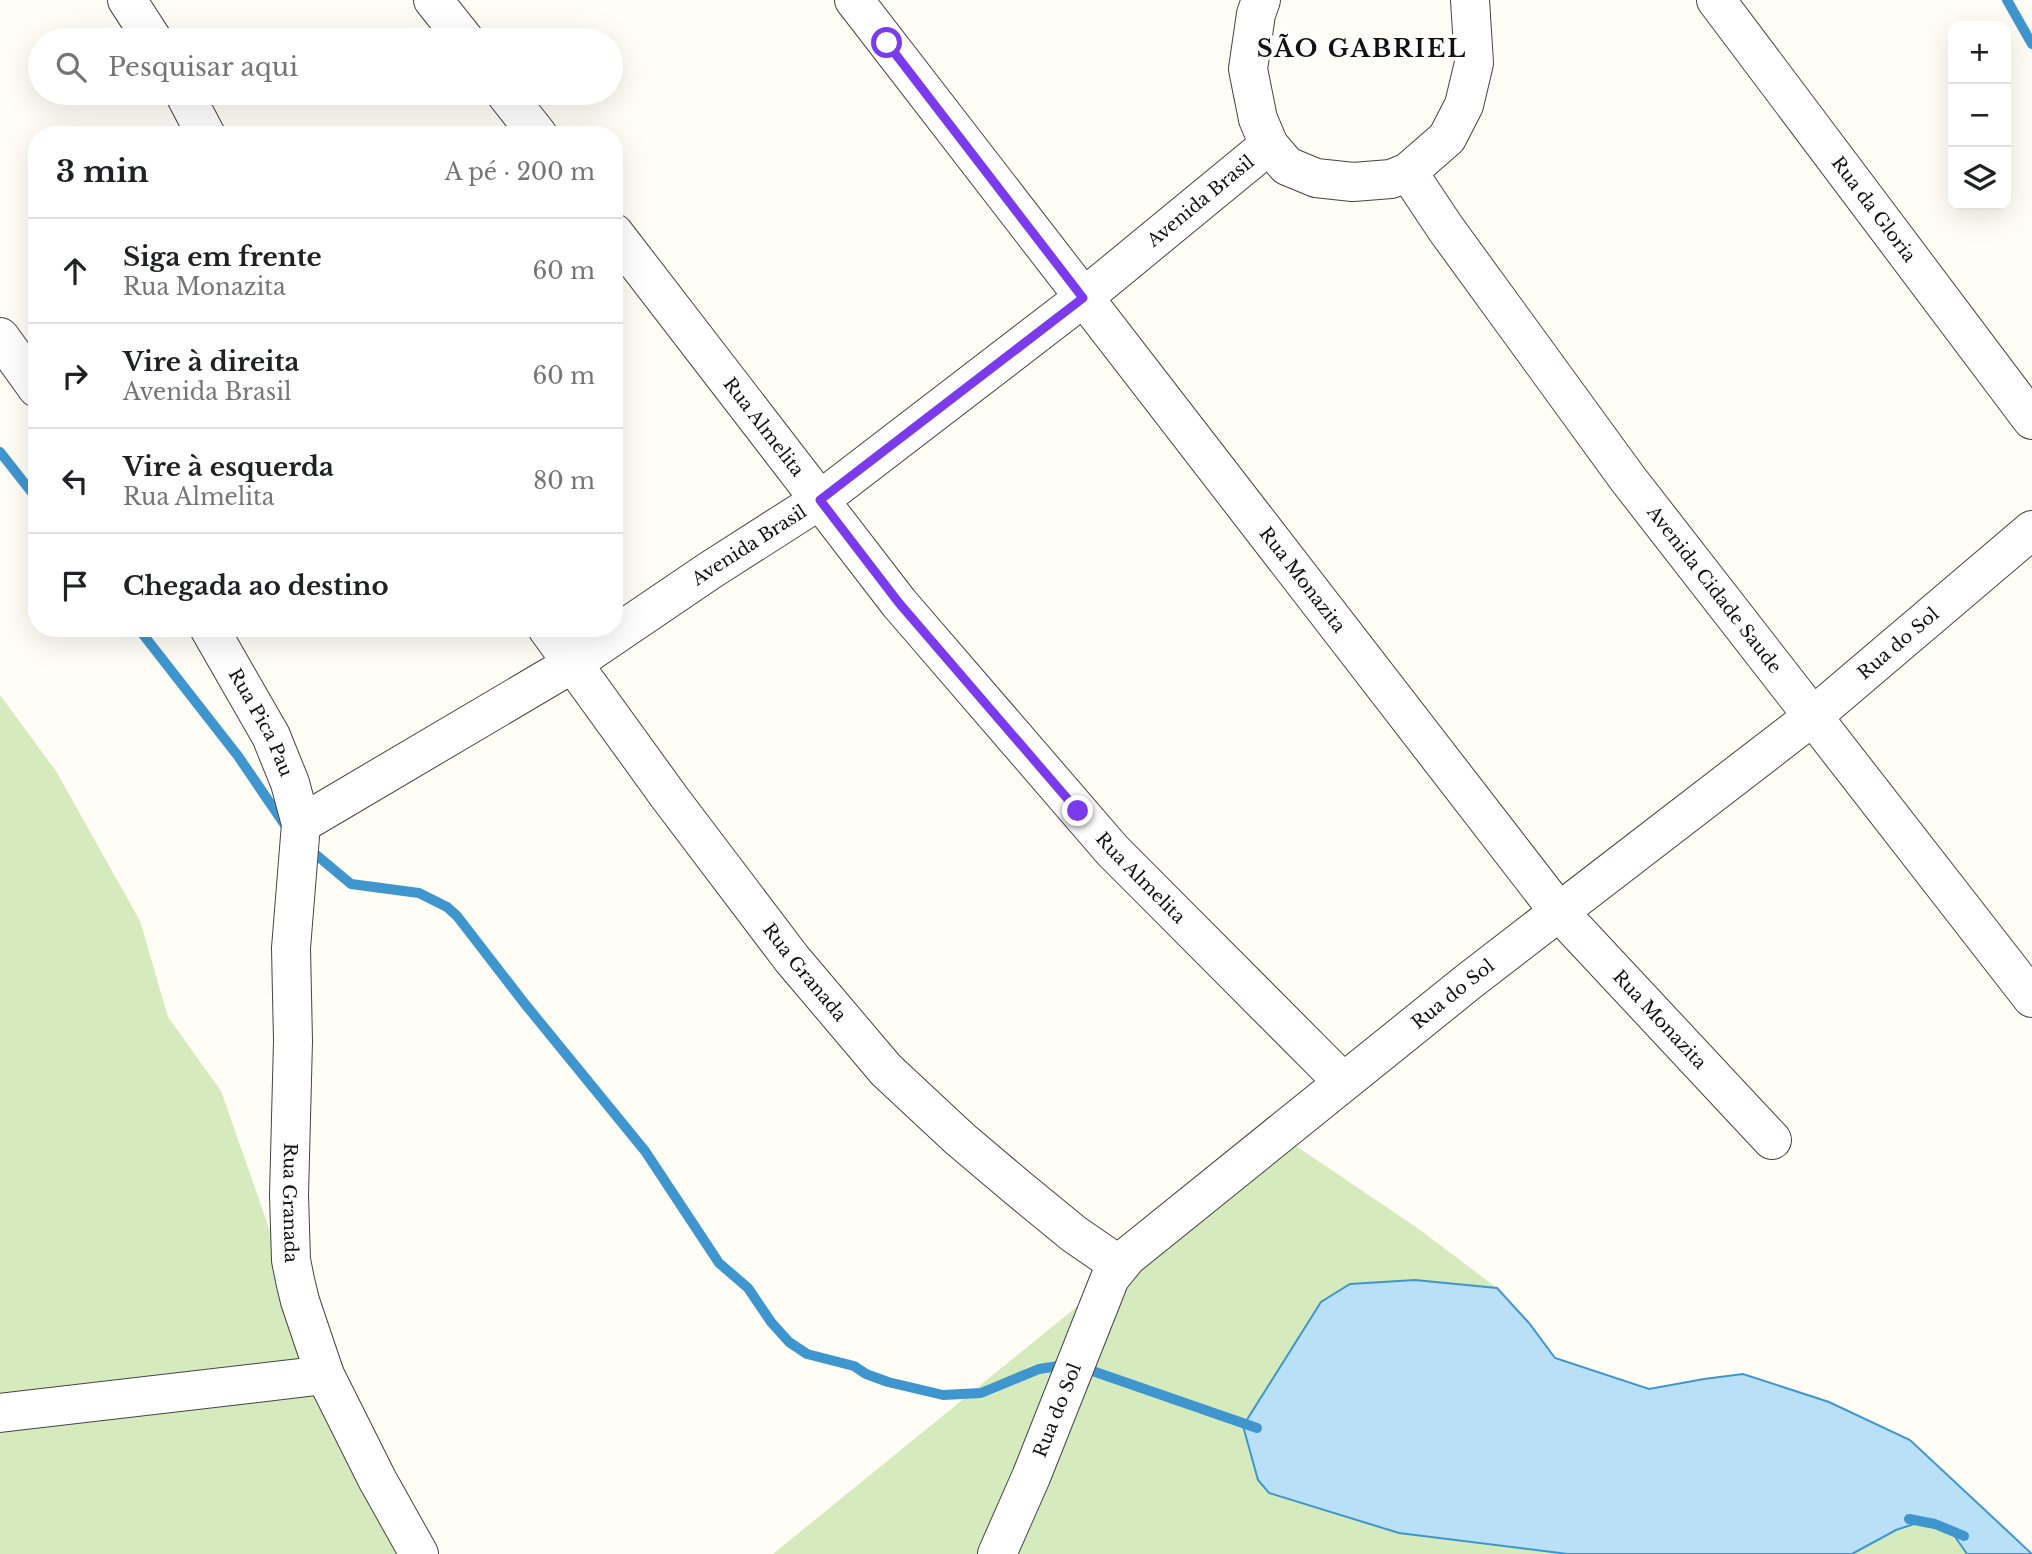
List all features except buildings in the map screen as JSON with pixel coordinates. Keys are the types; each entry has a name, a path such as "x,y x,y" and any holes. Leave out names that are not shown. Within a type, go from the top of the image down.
{"street":[{"path":"127,0 145,28"},
{"path":"433,0 455,28"},
{"name":"Rua Monazita","path":"854,0 1559,912 1772,1140"},
{"name":"Avenida Brasil","path":"1261,0 1256,13 1248,69 1258,119 1269,145 1287,166 1316,178 1353,182 1391,179 1408,172 1447,138 1464,105 1474,63 1471,0"},
{"name":"Rua da Gloria","path":"1716,0 2032,420"},
{"path":"190,105 201,126"},
{"path":"514,105 531,126"},
{"name":"Avenida Brasil","path":"623,629 709,570 820,500 1083,298 1269,145"},
{"name":"Avenida Cidade Saude","path":"1408,172 1446,229 1628,479 2032,998"},
{"name":"Rua Almelita","path":"623,245 899,603 1112,850 1342,1081"},
{"path":"0,337 28,376"},
{"name":"Rua do Sol","path":"997,1554 1031,1477 1110,1278 1119,1265 1342,1081 1812,717 2032,530"},
{"name":"Rua Pica Pau","path":"214,637 271,736 290,783 301,824"},
{"name":"Rua Granada","path":"553,637 792,959 886,1070 960,1139 1018,1188 1074,1234 1119,1265"},
{"name":"Avenida Brasil","path":"301,824 572,664 611,637"},
{"name":"Rua Granada","path":"301,824 291,948 291,1260 300,1301 325,1375 377,1479 419,1554"},
{"path":"0,1413 325,1375"}],"green space":[{"path":"0,695 56,771 140,921 168,1017 221,1091 332,1408 411,1554 0,1554"},
{"path":"1284,1138 1416,1227 1497,1288 1415,1280 1350,1284 1321,1302 1243,1426 1399,1533 1568,1554 773,1554"},
{"path":"1929,1519 1947,1525 1967,1554 1852,1554 1896,1530"}],"water":[{"path":"1415,1280 1497,1288 1529,1323 1555,1358 1649,1389 1743,1374 1829,1402 1910,1440 2032,1554 1967,1554 1947,1525 1929,1519 1896,1530 1852,1554 1568,1554 1399,1533 1269,1493 1258,1480 1243,1426 1321,1302 1350,1284"}],"waterway":[{"path":"2007,0 2032,44"},
{"path":"0,452 28,488"},
{"path":"145,637 238,756 287,828"},
{"path":"308,848 351,884 419,893 447,907 457,916 645,1151 719,1263 748,1288 771,1322 789,1342 807,1354 854,1366 866,1374 888,1382 943,1395 981,1393 1039,1369 1065,1365"},
{"path":"1081,1367 1257,1428"},
{"path":"1909,1519 1935,1524 1964,1536"}],"district":[{"name":"SÃO GABRIEL","path":"1362,49"}],"route":[{"path":"887,43 1083,298 820,500 899,603 1078,811"}]}
